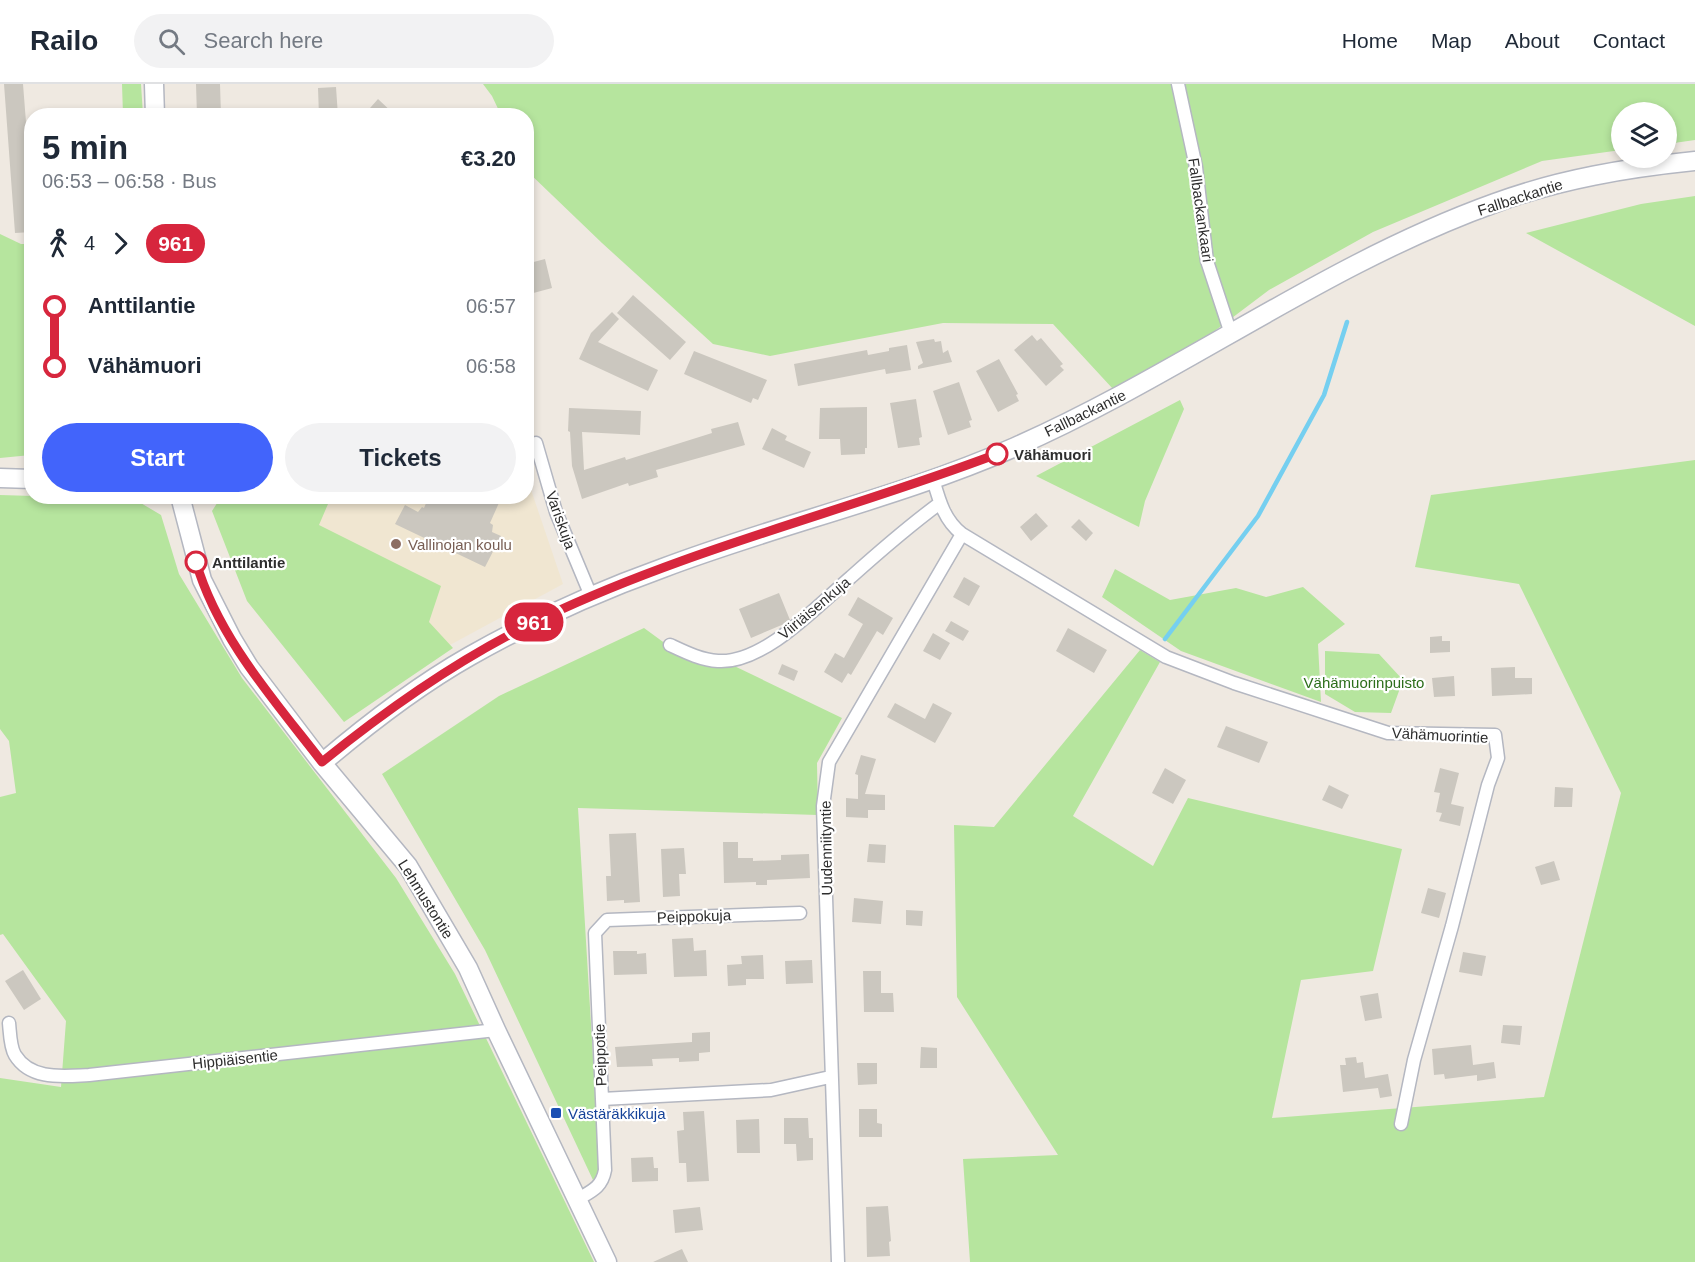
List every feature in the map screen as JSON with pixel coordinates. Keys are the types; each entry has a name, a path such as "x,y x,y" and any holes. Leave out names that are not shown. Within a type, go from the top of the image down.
{"street":[{"path":"154,84 155,108"},
{"name":"Fallbackankaari","path":"1178,84 1196,167 1207,261 1231,334"},
{"name":"Fallbackantie","path":"322,762 397,704 467,658 591,596 665,566 933,479 1016,447 1147,382 1366,259 1495,202 1542,188 1623,169 1695,161"},
{"name":"Variskuja","path":"536,442 556,512 591,596"},
{"path":"0,478 24,479"},
{"path":"933,479 940,503 951,525 962,534"},
{"name":"Viiriäisenkuja","path":"670,645 693,655 719,661 750,656 786,634 940,503"},
{"name":"Lehmustontie","path":"182,504 202,580 215,609 249,667 322,762 408,866 468,968 607,1262"},
{"name":"Uudenniityntie","path":"838,1262 830,1077 828,903 823,806 830,762 962,534"},
{"name":"Vähämuorintie","path":"962,534 1166,657 1205,672 1388,733 1495,735 1498,758 1488,785 1452,926 1414,1060 1401,1124"},
{"name":"Peippokuja","path":"595,933 607,920 800,913"},
{"name":"Peippotie","path":"578,1199 592,1192 603,1181 605,1170 595,933"},
{"name":"Hippiäisentie","path":"9,1023 15,1054 28,1069 48,1076 89,1075 496,1030"},
{"path":"602,1099 771,1090 830,1077"}],"shaded area":[{"name":"Vallinojan koulu","path":"534,499 563,584 424,659 246,504 534,504"}],"green space":[{"path":"122,84 141,84 143,108 123,108"},
{"path":"483,84 1695,84 1695,140 1677,143 1677,102 1611,102 1611,151 1542,161 1373,232 1269,290 1212,333 1113,389 1053,324 943,323 770,356 713,344 534,178 534,108 498,108"},
{"path":"1695,196 1695,326 1526,233 1641,204"},
{"path":"0,234 24,244 24,456 0,458"},
{"path":"1180,400 1184,409 1145,501 1139,527 1036,476"},
{"path":"1695,460 1695,1262 970,1262 963,1159 1058,1155 957,997 954,825 994,827 1140,650 1160,662 1073,816 1153,866 1188,798 1402,849 1373,971 1301,980 1272,1118 1544,1097 1621,793 1519,584 1415,567 1431,495"},
{"path":"0,495 24,496 24,504 142,504 161,515 179,574 242,678 396,878 455,974 594,1262 0,1262 0,1078 61,1087 66,1021 3,934 0,935 0,797 16,793 9,741 0,729"},
{"path":"216,504 328,504 319,525 441,586 429,622 453,648 344,722 247,601 212,511"},
{"path":"1115,569 1170,600 1236,588 1266,597 1303,587 1345,624 1318,644 1321,702 1181,651 1102,597"},
{"path":"644,628 670,647 728,663 842,718 817,763 818,815 578,808 600,1174 593,1180 485,950 382,774 499,696"},
{"name":"Vähämuorinpuisto","path":"1325,651 1379,654 1403,680 1391,713 1355,712 1325,694"}],"building":[{"path":"4,84 23,84 25,108 24,232 15,233"},
{"path":"196,84 220,84 221,108 197,108"},
{"path":"336,87 337,108 319,108 318,88"},
{"path":"378,99 388,108 370,108"},
{"path":"545,259 552,288 534,293 534,262"},
{"path":"633,295 686,342 670,360 617,313"},
{"path":"612,312 619,319 598,342 658,370 648,391 579,359 591,333"},
{"path":"1032,335 1037,341 1041,338 1063,364 1060,366 1064,370 1046,386 1014,350"},
{"path":"934,339 935,342 941,341 943,353 948,350 952,362 918,369 918,366 923,363 916,342"},
{"path":"907,345 911,370 886,374 885,369 798,386 794,364 867,350 868,355"},
{"path":"694,351 767,380 758,400 753,398 751,403 684,374"},
{"path":"999,359 1018,394 1016,395 1019,401 998,412 976,371"},
{"path":"959,382 972,420 969,421 971,427 948,435 933,391"},
{"path":"916,399 922,437 919,438 920,445 898,448 890,403"},
{"path":"867,407 865,454 841,455 840,439 819,439 820,408"},
{"path":"569,408 641,411 640,435 582,432 584,470 625,457 626,460 712,433 711,429 738,422 745,445 656,470 658,477 629,486 628,483 582,499 572,466 570,432 568,431"},
{"path":"772,428 787,436 785,440 811,452 804,468 762,449"},
{"path":"426,504 498,504 490,523 493,525 492,532 501,536 485,567 395,524 405,505 418,512 422,507 424,508"},
{"path":"1036,513 1048,526 1031,541 1020,527"},
{"path":"1079,519 1093,533 1086,541 1071,527"},
{"path":"964,577 980,586 969,606 953,597"},
{"path":"779,593 790,620 751,638 739,609"},
{"path":"858,597 893,618 883,635 877,631 851,675 848,673 842,683 824,672 835,653 844,658 863,624 848,615"},
{"path":"951,621 969,631 963,641 945,631"},
{"path":"1068,628 1107,650 1094,673 1056,651"},
{"path":"933,633 950,643 940,660 923,651"},
{"path":"1442,636 1442,641 1450,641 1450,652 1430,653 1430,637"},
{"path":"782,664 798,671 794,681 778,674"},
{"path":"1515,667 1515,678 1532,678 1532,694 1492,696 1491,668"},
{"path":"1454,676 1455,696 1434,697 1432,678"},
{"path":"895,703 925,719 933,703 952,713 935,743 887,717"},
{"path":"1226,726 1268,742 1259,763 1217,747"},
{"path":"861,755 876,759 865,794 885,795 885,810 868,810 868,818 846,817 846,798 858,799 858,775 855,774"},
{"path":"1165,768 1186,780 1173,804 1152,793"},
{"path":"1440,768 1459,773 1451,804 1464,807 1460,826 1439,821 1442,813 1436,812 1440,793 1434,792"},
{"path":"1329,785 1349,795 1342,809 1322,800"},
{"path":"1555,787 1573,788 1572,807 1554,807"},
{"path":"636,833 640,902 607,901 606,876 611,876 609,834"},
{"path":"723,842 738,842 738,858 753,858 753,861 781,860 781,855 809,854 810,878 767,880 767,885 756,885 756,882 724,883"},
{"path":"869,844 886,845 885,863 867,862"},
{"path":"684,848 686,874 679,874 680,896 663,897 661,849"},
{"path":"1554,861 1560,880 1541,885 1535,867"},
{"path":"1428,888 1446,893 1439,918 1421,913"},
{"path":"854,898 883,901 881,924 852,922"},
{"path":"906,910 923,911 922,926 906,925"},
{"path":"693,938 694,951 706,950 707,976 674,977 672,939"},
{"path":"613,951 646,953 647,974 614,975"},
{"path":"1463,952 1486,956 1482,976 1459,972"},
{"path":"763,955 764,979 746,979 746,985 728,986 727,965 742,964 741,956"},
{"path":"812,960 813,983 786,984 785,961"},
{"path":"23,970 41,999 24,1010 5,981"},
{"path":"863,971 881,971 881,993 893,993 894,1012 864,1012"},
{"path":"1378,993 1382,1018 1365,1021 1360,996"},
{"path":"1503,1025 1522,1026 1520,1045 1501,1043"},
{"path":"710,1032 710,1052 699,1053 699,1061 679,1062 679,1058 652,1059 653,1066 617,1067 615,1047 692,1042 692,1033"},
{"path":"1471,1045 1473,1065 1494,1062 1496,1078 1477,1081 1477,1075 1445,1079 1444,1074 1434,1075 1432,1049"},
{"path":"921,1047 937,1048 937,1068 920,1068"},
{"path":"1356,1057 1357,1063 1363,1062 1365,1078 1388,1074 1392,1096 1380,1098 1378,1088 1343,1092 1340,1065 1346,1065 1345,1058"},
{"path":"857,1063 877,1063 877,1084 858,1085"},
{"path":"859,1109 877,1109 877,1123 882,1124 882,1137 859,1137"},
{"path":"704,1111 709,1181 687,1182 686,1163 679,1163 677,1131 684,1130 683,1112"},
{"path":"784,1118 808,1118 809,1138 813,1138 813,1160 797,1161 796,1144 784,1144"},
{"path":"759,1119 760,1153 737,1153 736,1120"},
{"path":"653,1157 654,1168 658,1168 658,1181 632,1182 631,1158"},
{"path":"888,1206 890,1256 867,1257 866,1207"},
{"path":"700,1207 703,1230 675,1233 673,1210"},
{"path":"682,1249 688,1262 653,1262"}],"waterway":[{"path":"1165,639 1258,516 1324,395 1347,322"}],"bus line":[{"name":"961","path":"196,562 215,609 249,667 322,762 397,704 467,658 559,610 665,566 933,479 997,454"}],"place":[{"name":"Vähämuori","path":"997,454"},
{"name":"Vallinojan koulu","path":"396,544"},
{"name":"Anttilantie","path":"196,562"},
{"name":"Västäräkkikuja","path":"556,1113"}]}
